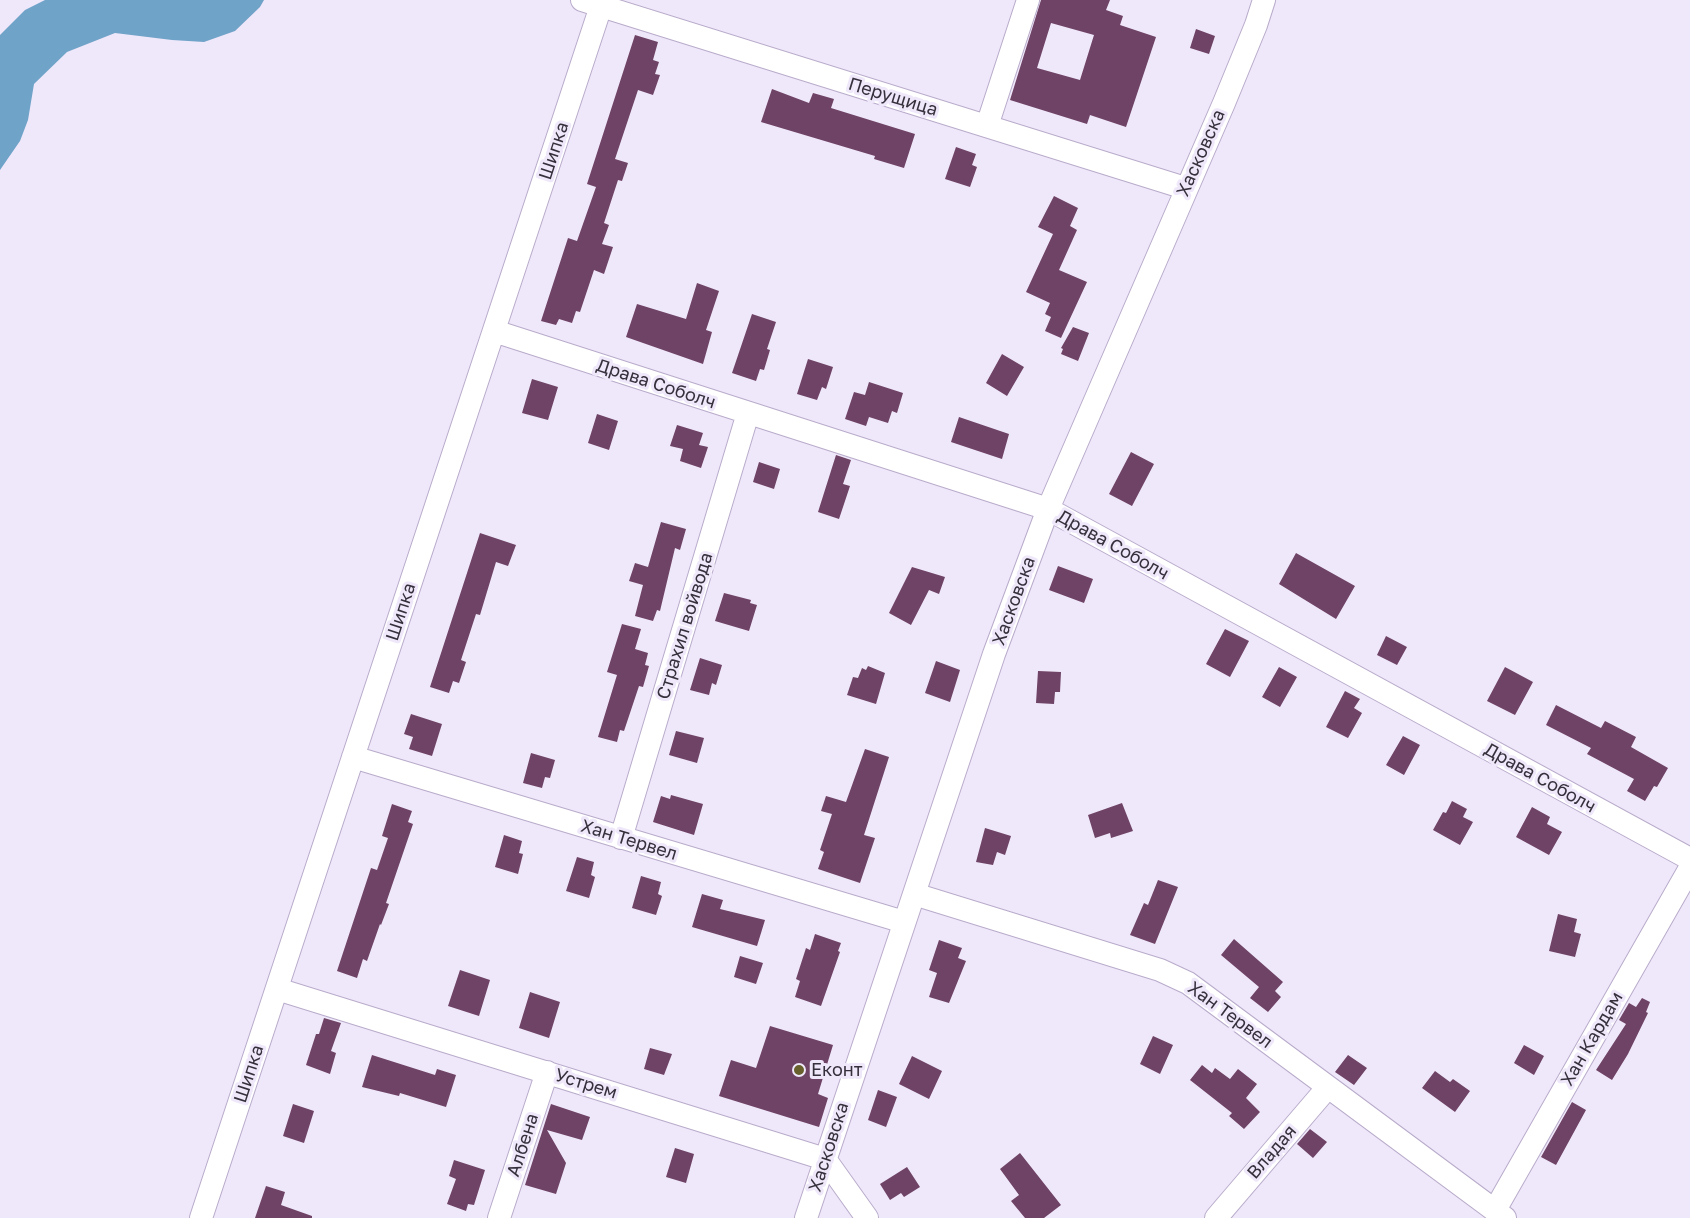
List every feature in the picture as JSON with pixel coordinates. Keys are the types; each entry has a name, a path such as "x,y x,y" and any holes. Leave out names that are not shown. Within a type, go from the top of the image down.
{"street":[{"path":"987,126 1028,0"},
{"name":"Хасковска","path":"806,1218 994,654 1048,510 1233,81 1264,0"},
{"name":"Перущица","path":"592,3 1185,188"},
{"name":"Шипка","path":"201,1218 494,332 592,3"},
{"name":"Драва Соболч","path":"494,332 1048,510 1690,859"},
{"name":"Страхил войвода","path":"621,838 748,413"},
{"name":"Хан Тервел","path":"353,757 904,922"},
{"name":"Хан Кардам","path":"1500,1214 1690,868"},
{"name":"Хан Тервел","path":"914,894 1173,975 1188,983 1500,1214"},
{"name":"Устрем","path":"277,989 825,1159"},
{"name":"Албена","path":"499,1218 547,1072"},
{"name":"Владая","path":"1216,1218 1328,1087"},
{"path":"825,1159 867,1218"}],"water":[{"path":"45,0 264,0 260,7 235,31 204,42 115,33 67,52 34,84 28,120 20,141 0,170 0,35 25,10"}],"building":[{"path":"1041,0 1110,0 1106,10 1123,16 1120,25 1156,37 1126,127 1090,115 1087,124 1010,100","holes":["1051,23 1094,35 1080,80 1037,68"]},
{"path":"1196,29 1215,36 1209,54 1190,48"},
{"path":"635,35 658,42 653,60 659,62 655,74 660,75 653,95 638,90 615,159 628,163 622,181 618,180 604,223 609,225 602,244 613,247 604,274 594,270 580,312 576,311 572,323 559,319 556,325 541,321 568,238 577,241 596,187 587,184"},
{"path":"772,89 809,103 813,93 834,99 831,108 915,134 904,168 874,159 875,156 761,122"},
{"path":"956,147 976,154 972,165 977,167 970,187 945,179"},
{"path":"1054,196 1078,208 1070,226 1077,230 1059,270 1087,282 1061,338 1045,331 1051,317 1045,314 1050,303 1026,292 1053,234 1038,227"},
{"path":"697,283 719,291 706,330 712,332 703,364 626,337 637,304 686,319"},
{"path":"752,314 776,322 767,349 770,350 764,370 760,369 756,381 732,373"},
{"path":"1073,327 1089,333 1078,361 1061,354 1063,349 1061,348"},
{"path":"1002,354 1024,367 1007,396 986,383"},
{"path":"808,359 833,367 826,389 822,387 817,400 797,394"},
{"path":"532,379 558,387 548,420 522,413"},
{"path":"869,382 903,393 897,413 892,411 888,423 869,417 866,426 845,419 854,392 865,395"},
{"path":"597,414 618,421 609,450 588,443"},
{"path":"959,417 1009,434 1002,459 951,442"},
{"path":"677,425 703,433 699,445 708,447 701,468 680,461 683,449 670,446"},
{"path":"1131,452 1154,464 1132,506 1109,494"},
{"path":"836,455 851,460 843,484 850,486 839,519 818,512"},
{"path":"759,462 780,469 774,489 753,482"},
{"path":"661,522 686,529 680,550 675,548 660,611 657,610 653,621 635,616 643,585 629,581 635,563 648,567"},
{"path":"480,533 516,545 508,566 496,562 480,615 476,614 461,660 466,662 459,683 453,681 449,693 430,687"},
{"path":"1296,553 1355,586 1336,619 1279,584"},
{"path":"1058,566 1093,579 1084,603 1049,590"},
{"path":"912,567 945,577 939,594 929,590 911,625 889,613"},
{"path":"724,593 751,600 750,603 757,605 749,631 715,621"},
{"path":"622,624 641,629 635,649 648,653 645,665 649,666 643,687 639,686 624,731 620,730 617,742 598,737 617,675 607,672"},
{"path":"1225,629 1249,641 1230,677 1206,664"},
{"path":"1386,636 1407,647 1397,665 1377,655"},
{"path":"700,658 722,665 716,685 712,683 709,695 690,690"},
{"path":"936,661 960,670 950,702 925,693"},
{"path":"868,666 885,673 876,704 847,695 853,677 858,678 862,668 866,670"},
{"path":"1279,667 1297,677 1280,707 1262,697"},
{"path":"1505,667 1533,682 1515,715 1487,701"},
{"path":"1038,671 1061,672 1060,692 1055,692 1054,704 1036,703"},
{"path":"1345,691 1360,699 1354,708 1362,713 1348,738 1326,727"},
{"path":"1556,705 1601,728 1605,721 1636,737 1631,747 1668,768 1657,787 1654,786 1645,801 1627,791 1634,779 1587,754 1591,748 1546,725"},
{"path":"411,714 442,724 432,756 409,749 413,737 404,734"},
{"path":"676,731 704,738 697,763 669,755"},
{"path":"1403,736 1420,745 1404,775 1386,765"},
{"path":"865,749 889,757 864,835 875,838 860,883 818,869 824,852 820,850 832,814 821,811 826,796 846,802"},
{"path":"531,753 555,760 550,778 545,777 542,788 523,783"},
{"path":"671,795 703,804 694,835 653,822 661,796 670,799"},
{"path":"1452,801 1467,809 1463,817 1473,822 1460,845 1433,830"},
{"path":"1122,803 1133,831 1111,838 1110,833 1095,838 1088,815"},
{"path":"392,804 412,811 408,822 413,824 386,903 389,904 367,961 363,959 357,978 337,971 371,868 377,870 388,838 382,836"},
{"path":"1532,807 1550,817 1547,824 1562,832 1549,855 1516,837"},
{"path":"985,828 1011,836 1005,855 997,852 993,865 976,862"},
{"path":"504,835 522,841 519,853 523,854 518,874 495,867"},
{"path":"577,857 594,862 591,875 595,877 589,898 566,891"},
{"path":"641,876 661,882 658,894 662,896 656,915 632,908"},
{"path":"1158,880 1178,887 1155,944 1130,935 1144,903 1148,905"},
{"path":"702,894 723,900 720,909 765,920 757,946 692,927"},
{"path":"1558,914 1577,919 1574,932 1581,934 1575,957 1549,951"},
{"path":"815,934 841,943 821,1006 795,997 800,981 796,979 806,948 810,950"},
{"path":"1234,939 1283,982 1275,991 1281,997 1268,1012 1250,998 1259,987 1221,955"},
{"path":"939,940 962,948 958,958 966,961 949,1003 929,997 937,973 929,970"},
{"path":"740,956 763,963 756,984 734,977"},
{"path":"460,970 490,980 479,1016 448,1006"},
{"path":"530,992 560,1002 549,1038 519,1028"},
{"path":"1642,998 1650,1002 1646,1012 1648,1013 1612,1080 1596,1070 1626,1024 1619,1020 1629,1003 1636,1007"},
{"path":"324,1018 341,1023 331,1051 336,1053 330,1074 306,1065"},
{"path":"770,1026 833,1045 818,1094 828,1098 819,1127 719,1096 731,1060 756,1068"},
{"path":"1153,1036 1173,1045 1160,1074 1140,1064"},
{"path":"1524,1045 1544,1056 1534,1075 1514,1063"},
{"path":"650,1048 672,1054 664,1075 644,1069"},
{"path":"372,1055 435,1075 437,1069 456,1075 446,1107 400,1093 399,1096 362,1087"},
{"path":"1348,1055 1367,1068 1354,1085 1335,1072"},
{"path":"912,1056 942,1071 929,1099 899,1084"},
{"path":"1202,1065 1212,1073 1215,1068 1230,1079 1238,1069 1257,1084 1246,1098 1260,1112 1244,1129 1229,1116 1232,1113 1190,1080"},
{"path":"1435,1071 1450,1082 1453,1079 1470,1091 1455,1112 1422,1088"},
{"path":"878,1090 897,1097 886,1127 868,1120"},
{"path":"1572,1102 1586,1110 1556,1165 1541,1157"},
{"path":"293,1104 314,1111 304,1143 283,1136"},
{"path":"551,1104 590,1117 582,1140 547,1130 566,1163 556,1194 525,1185"},
{"path":"1310,1129 1327,1142 1313,1158 1297,1144"},
{"path":"675,1148 694,1154 686,1183 666,1177"},
{"path":"1020,1153 1061,1205 1044,1218 1025,1218 1011,1201 1019,1195 1000,1169"},
{"path":"454,1160 485,1170 474,1205 468,1204 466,1211 447,1204 456,1179 449,1176"},
{"path":"907,1167 920,1187 904,1197 901,1193 890,1200 880,1184"},
{"path":"266,1186 285,1192 281,1205 312,1216 312,1218 255,1218"}],"place":[{"name":"Еконт","path":"799,1070"}]}
